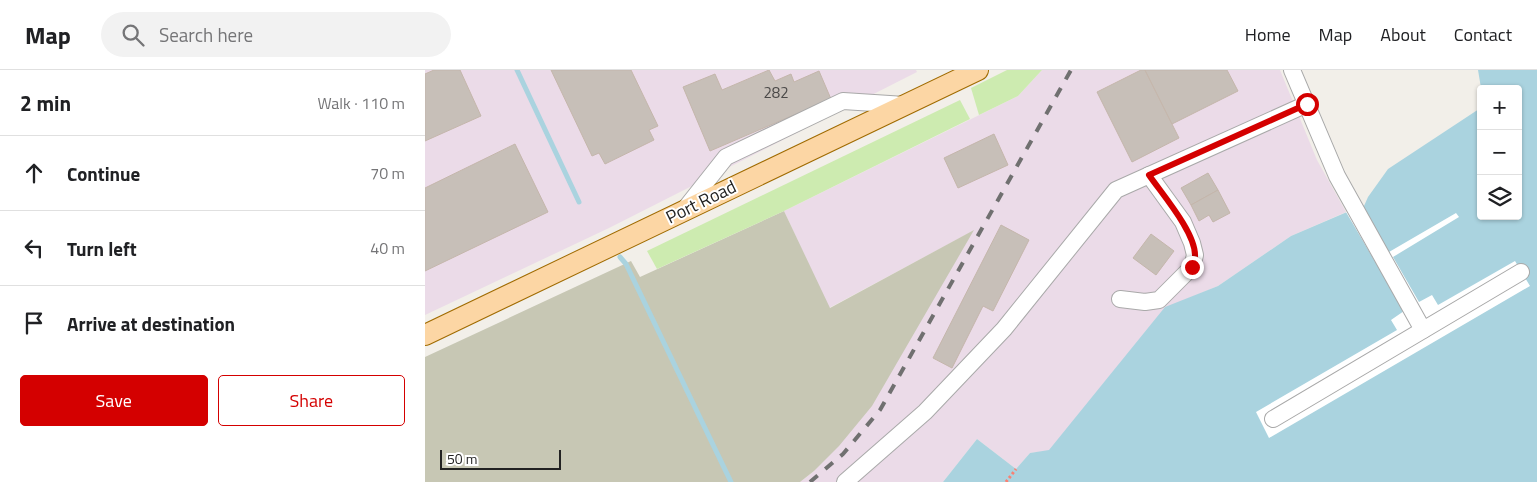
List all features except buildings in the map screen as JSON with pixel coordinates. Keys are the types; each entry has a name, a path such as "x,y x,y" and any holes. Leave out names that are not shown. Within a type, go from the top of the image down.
{"main road":[{"name":"Port Road","path":"425,334 977,70"}],"lane":[{"path":"1292,70 1337,176 1423,330"},
{"path":"684,210 727,157 843,101 905,104"},
{"path":"845,482 925,412 1004,329 1116,190 1307,104"},
{"path":"1120,299 1145,302 1159,300 1192,267 1195,255 1192,242 1183,222 1149,175"},
{"path":"1273,419 1521,272"}],"path":[{"path":"1006,482 1016,469"}],"shaded area":[{"path":"425,70 916,70 917,72 609,228 425,315"},
{"path":"1042,70 1280,70 1317,160 1346,212 1291,236 1218,286 1165,308 1049,451 1030,453 1016,469 977,439 943,482 800,482 814,471 973,231 829,308 784,211 1018,96"},
{"path":"784,211 830,308 974,230 872,406 839,446 800,482 425,482 425,357 631,261 640,277"}],"green space":[{"path":"1007,70 1042,70 1018,96 979,115 971,88"},
{"path":"960,100 970,119 784,211 657,269 647,251"}],"water":[{"path":"1478,70 1537,70 1537,482 943,482 977,439 1016,469 1030,453 1049,450 1165,307 1218,286 1291,236 1364,206 1368,197 1388,169 1477,110 1477,220 1522,220 1522,85 1480,85"}],"pier":[{"path":"1361,207 1389,252 1456,213 1459,217 1393,257 1419,302 1432,295 1438,305 1515,261 1530,286 1269,438 1256,412 1397,330 1391,320 1404,311 1346,212"}],"waterway":[{"path":"517,70 579,202"},
{"path":"620,257 626,264 731,482"}],"railway":[{"path":"810,482 843,454 880,410 1071,70"}],"route":[{"path":"1192,267 1195,255 1192,242 1183,222 1149,175 1307,104"}]}
